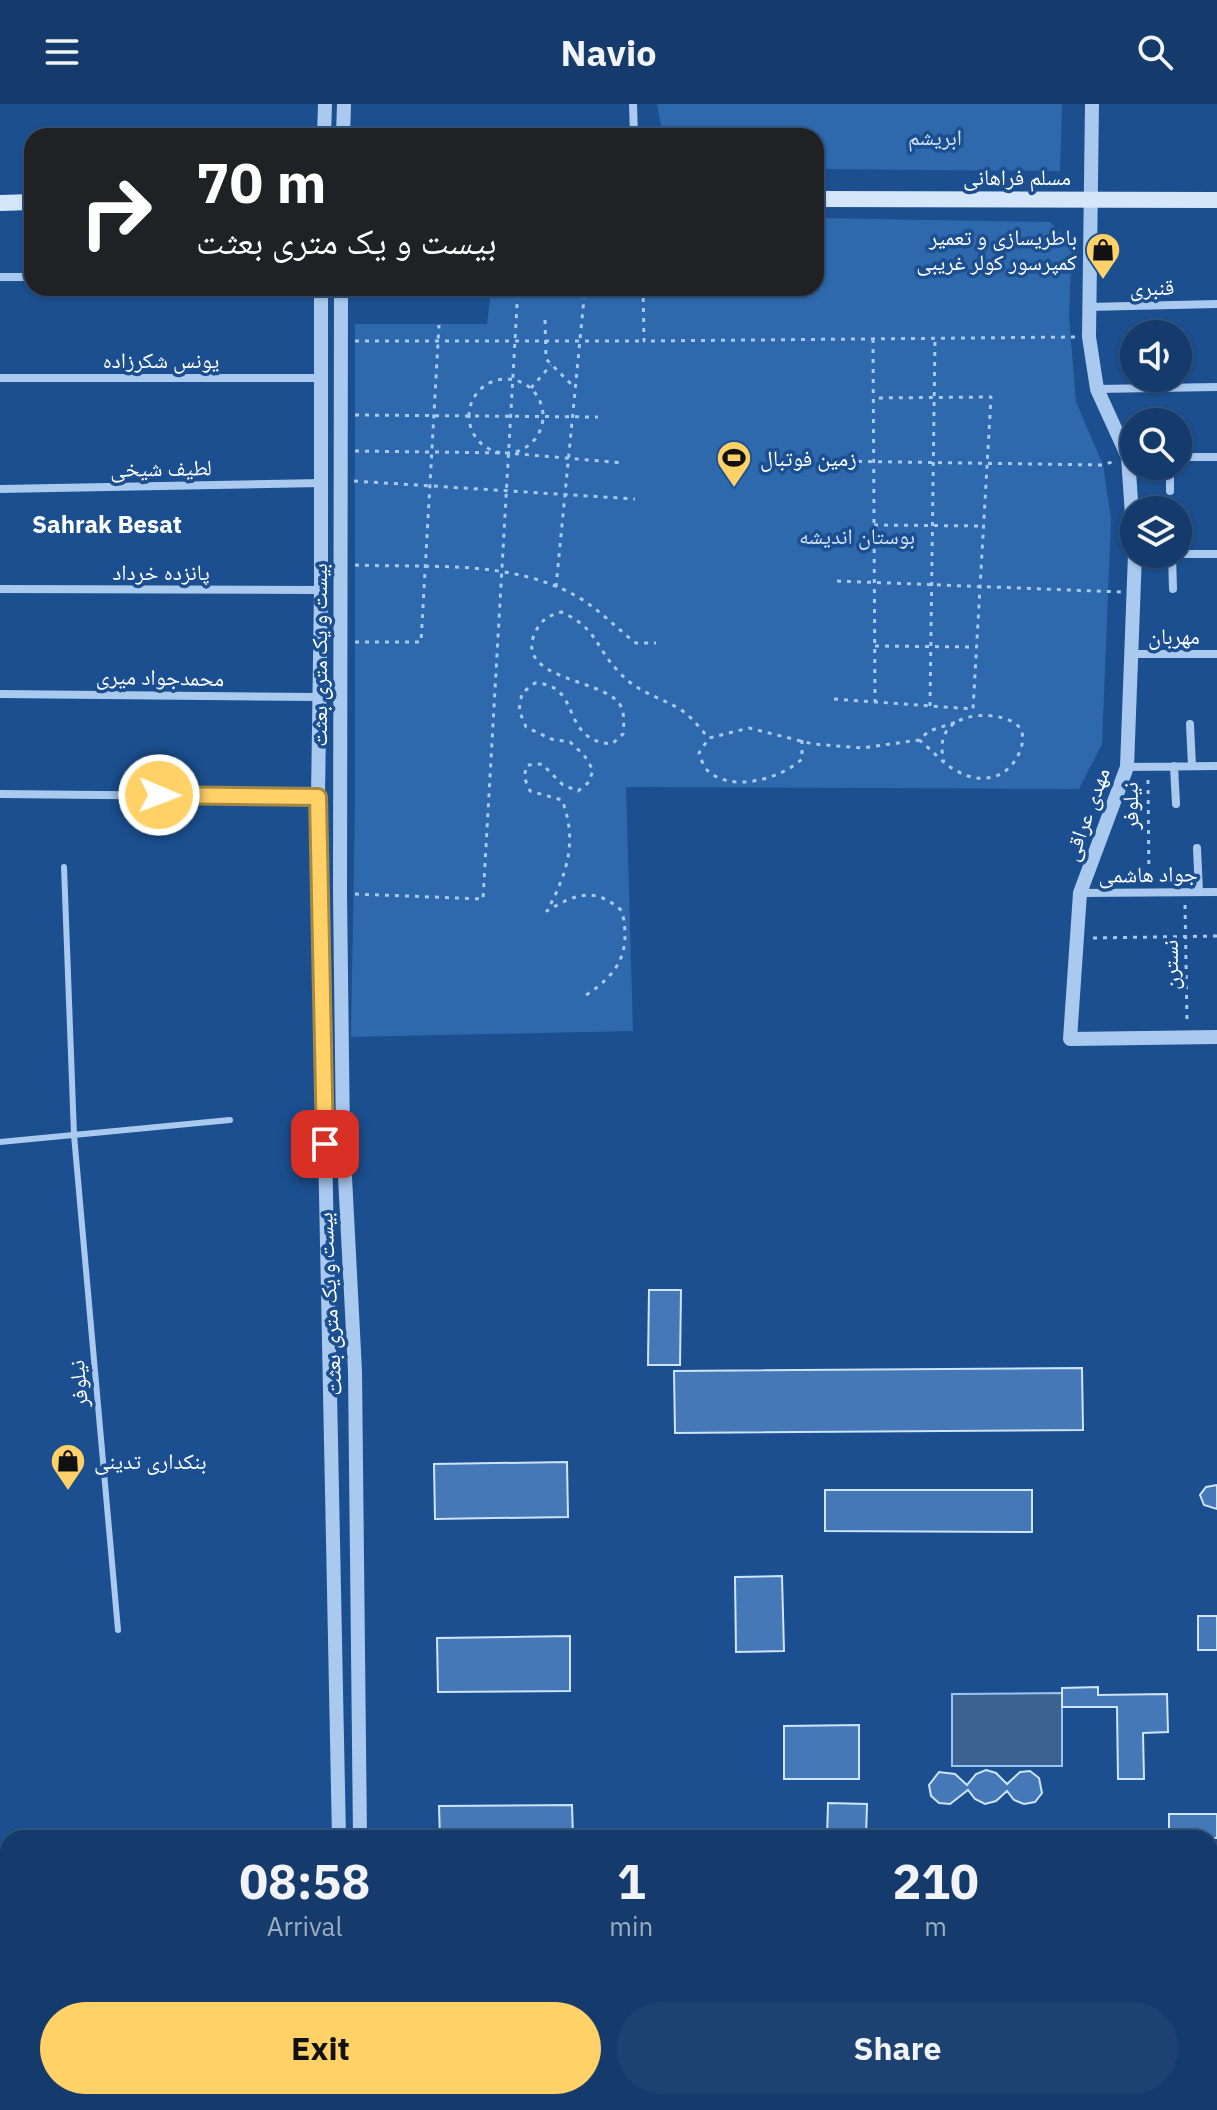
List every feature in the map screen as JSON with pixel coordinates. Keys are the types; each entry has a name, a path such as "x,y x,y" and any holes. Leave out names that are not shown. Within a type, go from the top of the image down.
{"main road":[{"name":"مسلم فراهانی","path":"824,199 1217,200"},
{"path":"0,203 24,202"}],"street":[{"path":"324,128 325,104"},
{"path":"343,128 344,104"},
{"path":"633,104 634,128"},
{"path":"1092,104 1089,337 1097,389 1120,435"},
{"path":"0,277 24,277"},
{"name":"بیست و یک متری بعثت","path":"321,296 318,797 339,1830"},
{"name":"بیست و یک متری بعثت","path":"341,296 340,893 343,1138 355,1371 360,1830"},
{"name":"قنبری","path":"1088,307 1217,304"},
{"name":"یونس شکرزاده","path":"0,378 322,378"},
{"path":"1097,389 1217,387"},
{"path":"1192,457 1217,457"},
{"path":"1170,480 1170,491"},
{"name":"لطیف شیخی","path":"0,489 322,483"},
{"path":"1192,554 1217,554"},
{"name":"مهدی عراقی","path":"1134,568 1127,767 1080,893 1070,1039 1188,1037"},
{"path":"1172,568 1173,589"},
{"name":"پانزده خرداد","path":"0,589 321,590"},
{"name":"مهربان","path":"1131,654 1217,654"},
{"name":"محمدجواد میری","path":"0,694 320,697"},
{"path":"1190,724 1192,766"},
{"path":"1174,766 1176,804"},
{"path":"1127,767 1217,766"},
{"path":"0,794 318,797"},
{"path":"1197,848 1199,892"},
{"name":"جواد هاشمی","path":"1080,893 1217,892"},
{"path":"1188,1037 1217,1037"}],"lane":[{"name":"نیلوفر","path":"64,867 74,1135 118,1630"},
{"path":"0,1142 230,1120"}],"path":[{"path":"340,893 483,899 517,296"},
{"path":"556,587 584,296"},
{"path":"643,296 644,341"},
{"path":"545,320 546,359 575,388"},
{"path":"355,642 421,642 439,325"},
{"path":"355,341 1089,337"},
{"path":"930,706 935,338"},
{"path":"873,339 875,702"},
{"path":"531,388 551,365"},
{"path":"355,451 507,453 518,451 536,438 543,416 542,406 531,388 512,379 491,381 474,395 468,416 475,438 495,452 507,453 568,458 624,463"},
{"path":"834,699 973,709 991,397 874,398"},
{"path":"355,415 598,417"},
{"path":"828,461 1103,465 1120,460"},
{"path":"342,482 635,499"},
{"path":"874,525 983,526"},
{"path":"355,565 500,571 539,580 603,613 636,643 656,643"},
{"path":"837,581 1133,592"},
{"path":"586,995 605,982 620,961 626,937 622,911 610,900 596,895 575,896 547,911 571,853 569,822 562,800 530,791 524,777 527,765 542,764 563,785 578,791 589,782 593,770 584,755 570,742 551,739 526,727 519,710 522,693 535,683 550,684 562,692 574,723 586,736 600,743 612,744 623,734 624,717 619,703 585,683 552,674 542,665 535,657 532,642 537,627 546,617 561,612 578,619 592,632 620,674 648,696 679,708 709,738"},
{"path":"875,646 977,647"},
{"path":"802,740 802,759 792,768 777,776 738,781 720,778 706,769 699,753 709,738 749,728 802,740 862,748 919,740 929,731 974,716 1004,717 1017,724 1023,732 1022,749 1015,762 1003,773 990,778 973,778 955,771 919,740"},
{"path":"944,761 940,746 944,732 956,722"},
{"name":"نیلوفر","path":"1147,767 1149,892"},
{"name":"نسترن","path":"1185,892 1188,1037"},
{"path":"1077,938 1217,936"}],"green space":[{"name":"ابریشم","path":"657,104 1062,104 1060,171 824,169 824,128 662,128"},
{"name":"بوستان اندیشه","path":"824,218 1050,222 1072,244 1069,316 1076,402 1103,465 1111,519 1102,744 1079,789 626,787 633,1031 351,1037 355,800 355,324 487,324 490,296 824,296"}],"shaded area":[{"path":"1062,1693 1062,1766 952,1766 952,1694"}],"building":[{"path":"649,1290 681,1290 680,1365 648,1365"},
{"path":"1082,1368 1083,1430 675,1433 674,1371"},
{"path":"567,1462 568,1517 435,1519 434,1464"},
{"path":"1217,1485 1217,1509 1204,1505 1200,1495 1206,1487"},
{"path":"825,1490 1032,1490 1032,1532 825,1531"},
{"path":"782,1576 784,1651 736,1652 735,1577"},
{"path":"1198,1616 1217,1616 1217,1650 1198,1650"},
{"path":"570,1636 570,1691 438,1692 437,1638"},
{"path":"1098,1687 1098,1695 1167,1694 1168,1732 1143,1733 1144,1779 1118,1779 1117,1707 1062,1707 1062,1688"},
{"path":"859,1725 859,1779 784,1779 784,1726"},
{"path":"986,1770 996,1773 1007,1784 1020,1772 1030,1771 1039,1778 1042,1793 1035,1802 1024,1804 1014,1800 1007,1791 996,1801 985,1804 975,1799 968,1790 950,1804 939,1803 931,1796 929,1785 939,1772 955,1774 967,1785 976,1774"},
{"path":"828,1803 867,1804 866,1830 827,1830"},
{"path":"572,1805 573,1830 440,1830 439,1806"},
{"path":"1169,1814 1217,1814 1217,1830 1169,1830"}],"place":[{"name":"باطریسازی و تعمیر کمپرسور کولر غریبی","path":"1103,281"},
{"name":"زمین فوتبال","path":"734,489"},
{"name":"بنکداری تدینی","path":"68,1492"}],"district":[{"name":"Sahrak Besat","path":"107,525"}],"route":[{"path":"159,795 318,797 325,1144"}]}
